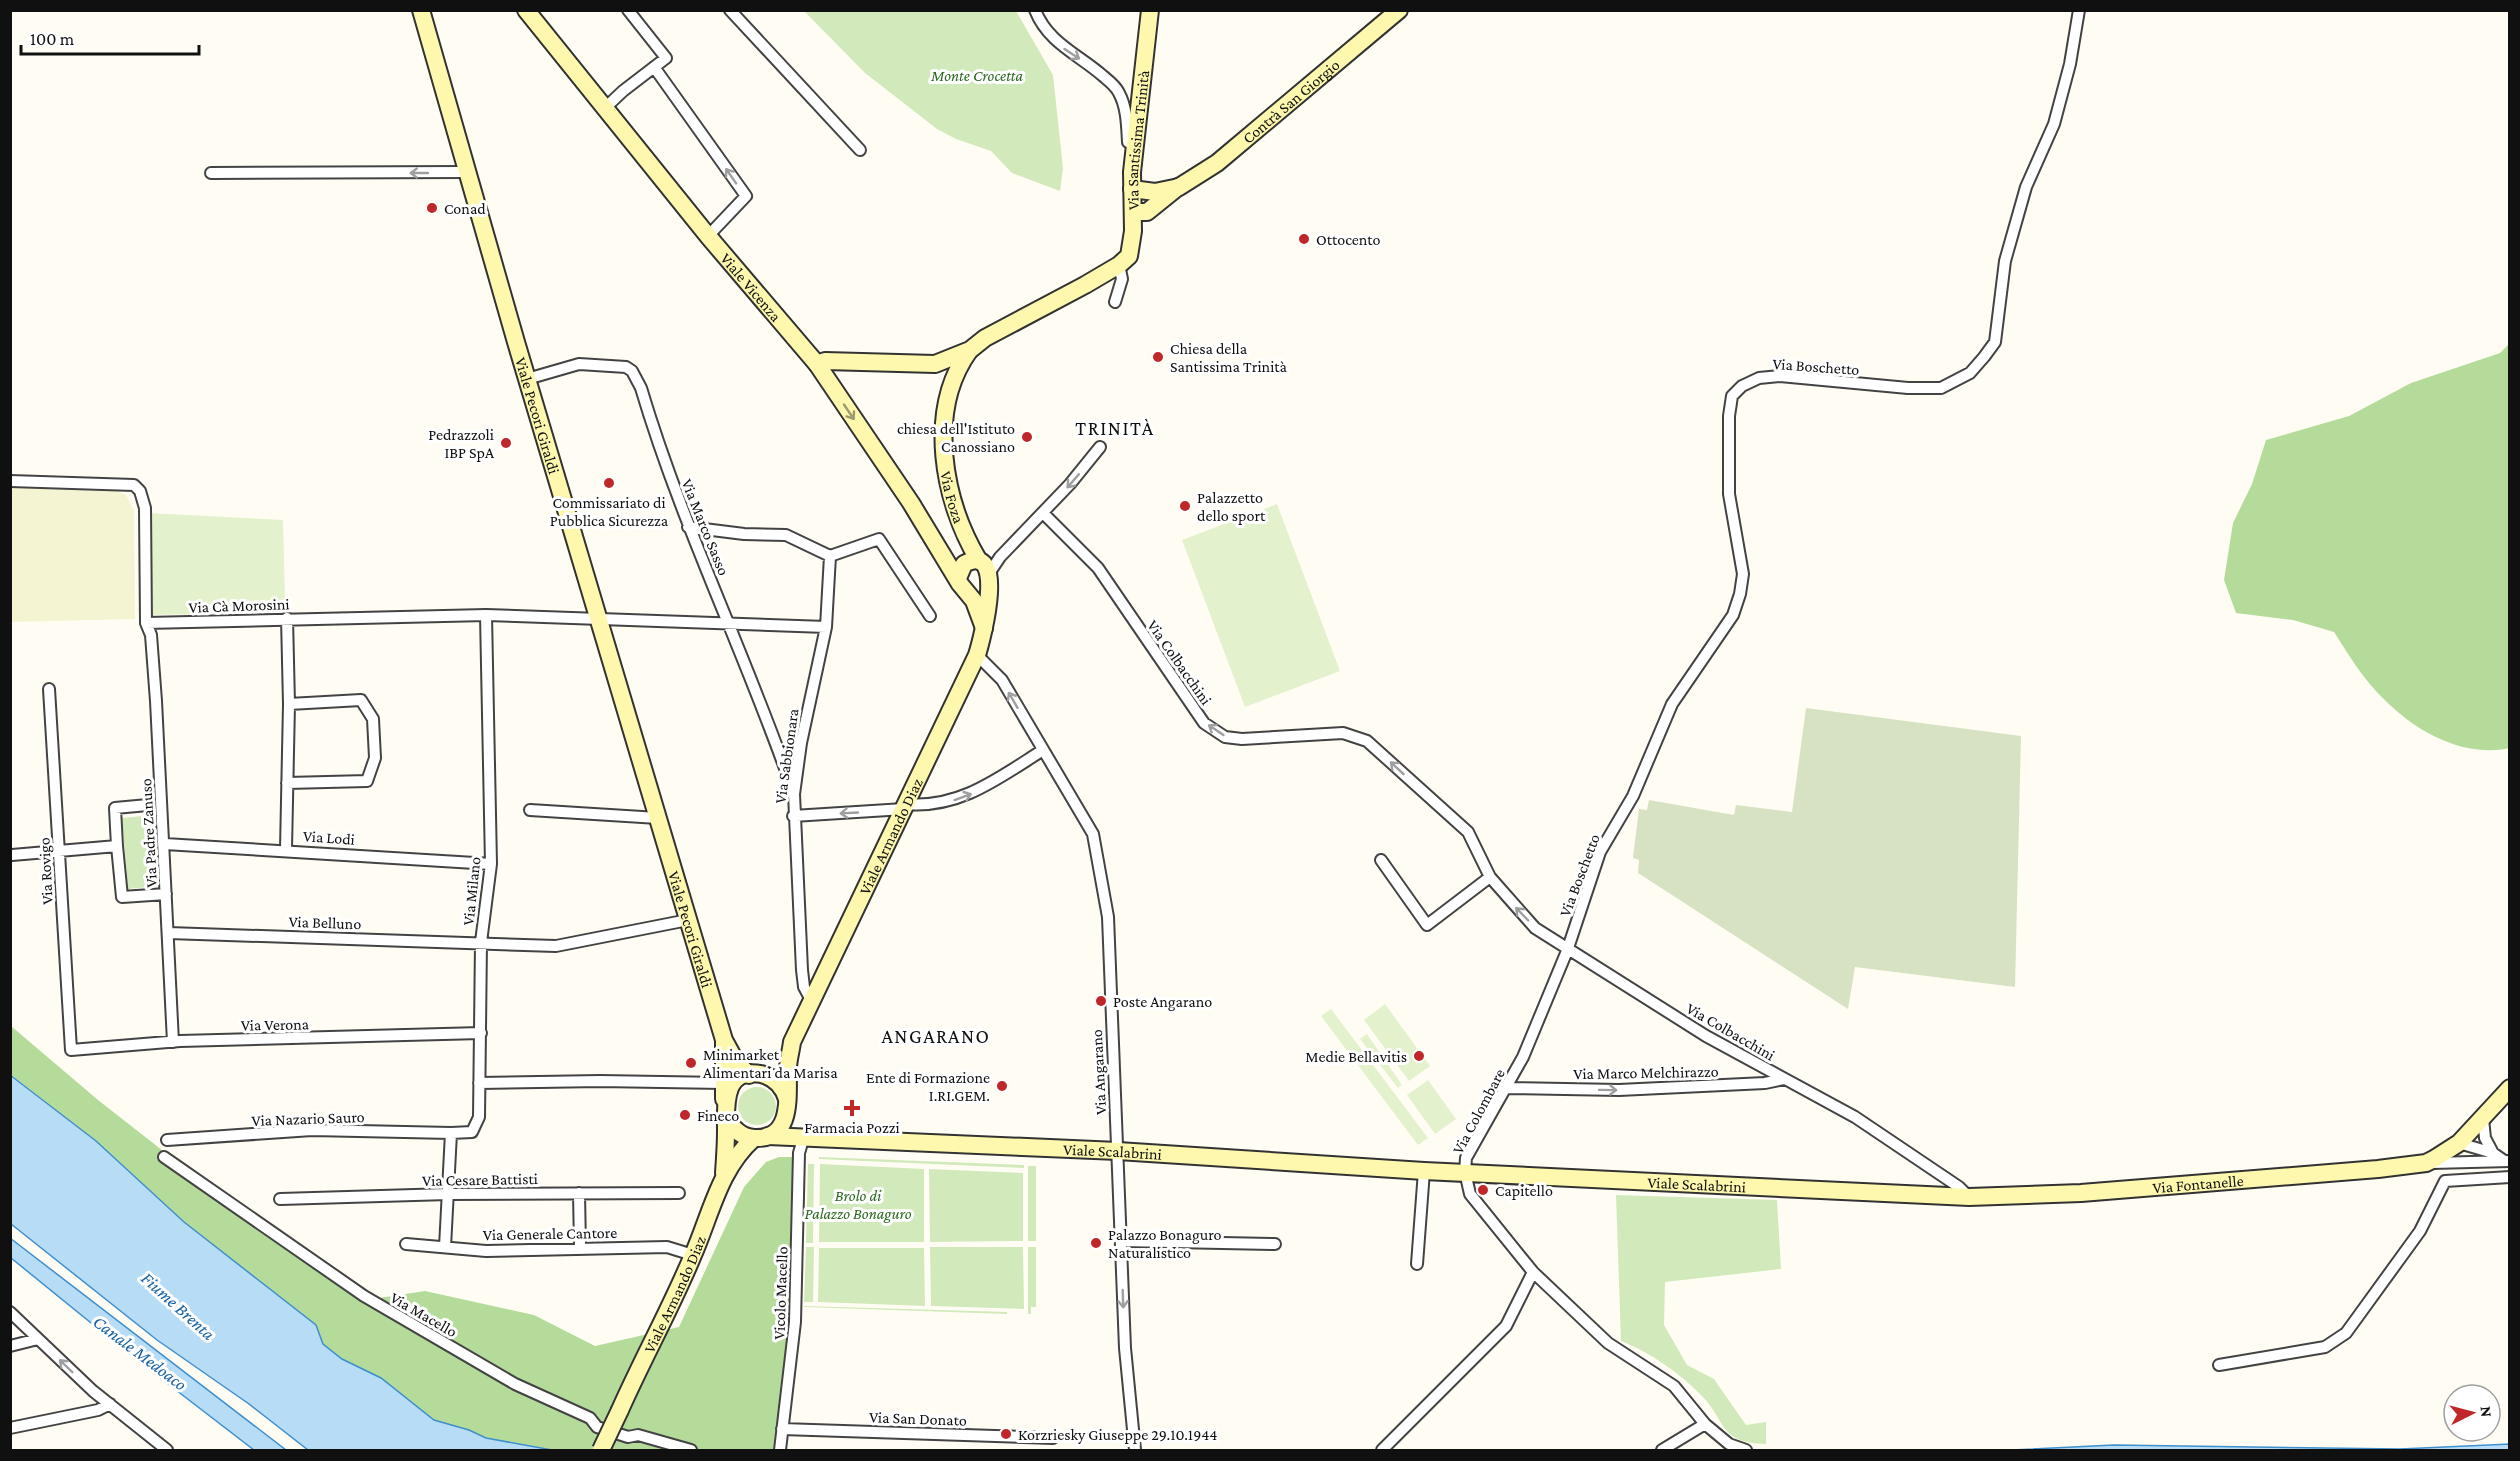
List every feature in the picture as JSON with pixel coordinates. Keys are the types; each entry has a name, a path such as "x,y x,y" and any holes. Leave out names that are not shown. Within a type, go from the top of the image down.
{"street":[{"name":"Viale Pecori Giraldi","path":"421,10 466,172 724,1040 736,1062 756,1075"},
{"name":"Viale Vicenza","path":"526,10 708,236 817,364 911,503 963,585"},
{"path":"605,108 666,58 628,10"},
{"path":"730,10 860,150"},
{"path":"1035,10 1041,26 1066,51 1091,65 1119,90 1126,111 1128,142 1134,145"},
{"name":"Via Santissima Trinità","path":"1115,302 1122,279 1119,265 1129,256 1132,246 1134,145 1149,10"},
{"name":"Contrà San Giorgio","path":"1133,212 1147,212 1158,206 1179,187 1235,150 1399,10"},
{"name":"Via Boschetto","path":"1568,951 1600,852 1633,796 1672,704 1733,615 1740,594 1743,574 1729,494 1728,416 1732,396 1742,386 1759,378 1780,376 1908,388 1941,388 1970,373 1995,342 2005,261 2026,187 2054,124 2070,64 2079,10"},
{"path":"654,68 746,196 708,236"},
{"path":"211,173 466,172"},
{"name":"Contrà San Giorgio","path":"1132,189 1155,192 1179,187"},
{"path":"817,364 825,361 935,364 970,350 995,332 1119,265"},
{"name":"Via Foza","path":"949,392 953,377 970,350"},
{"name":"Via Marco Sasso","path":"527,379 579,364 626,367 632,371 641,388 688,527 729,624 794,794"},
{"name":"Via Foza","path":"935,364 948,372 949,392 944,443 948,485 985,570"},
{"path":"963,585 982,591 985,570 1043,513 1100,447"},
{"path":"10,482 134,485 140,491 145,508 146,623"},
{"name":"Via Colbacchini","path":"1043,513 1098,568 1204,723 1225,736 1242,739 1342,733 1367,741 1468,832 1490,876 1535,928 1568,951 1706,1036 1855,1117 1969,1197"},
{"path":"688,527 744,534 786,535 830,556 879,539 930,616"},
{"name":"Via Sabbionara","path":"830,556 826,627 801,743 793,816 948,802 972,794 1043,750"},
{"path":"984,628 981,615 963,585 964,564 985,570"},
{"name":"Viale Armando Diaz","path":"601,1450 693,1255 724,1177 740,1153 785,1120 792,1042 977,655 984,628 985,570"},
{"name":"Via Cà Morosini","path":"146,623 486,615 598,619"},
{"name":"Via Milano","path":"451,1133 472,1132 479,1117 481,942 490,864 486,615"},
{"path":"286,849 289,704 287,618"},
{"path":"598,619 826,627"},
{"name":"Via Padre Zanuso","path":"146,623 151,635 165,844 172,1042"},
{"name":"Via Angarano","path":"977,655 1002,680 1093,834 1099,862 1108,917 1125,1348 1135,1450"},
{"name":"Via Rovigo","path":"50,689 71,1050"},
{"path":"287,783 367,781 375,758 373,719 361,700 289,704"},
{"path":"148,806 115,808 122,897 166,894"},
{"path":"530,810 658,818"},
{"path":"793,816 802,970 804,987 811,1000"},
{"name":"Via Lodi","path":"165,844 286,849 490,864"},
{"path":"12,855 117,846"},
{"path":"1381,860 1426,925 1490,876"},
{"name":"Via Belluno","path":"169,933 556,946 688,920"},
{"name":"Via Colombare","path":"1568,951 1523,1057 1466,1158 1465,1172 1470,1194 1533,1272 1608,1343 1674,1386 1705,1424 1729,1444 1746,1450"},
{"name":"Via Verona","path":"71,1050 172,1042 481,1033"},
{"name":"Viale Pecori Giraldi","path":"724,1040 725,1111"},
{"name":"Viale Armando Diaz","path":"724,1177 725,1111 732,1085 756,1075 792,1042"},
{"path":"756,1075 781,1086 788,1102"},
{"name":"Via Marco Melchirazzo","path":"1507,1088 1619,1090 1765,1083 1784,1079"},
{"path":"479,1083 600,1081 723,1083"},
{"path":"2502,1158 2457,1151 2510,1088"},
{"path":"725,1111 737,1132 761,1137"},
{"path":"2482,1119 2485,1138 2502,1158"},
{"path":"785,1120 803,1136"},
{"name":"Via Nazario Sauro","path":"167,1140 312,1130 451,1133"},
{"path":"445,1247 451,1133"},
{"name":"Viale Scalabrini","path":"761,1137 803,1136 1118,1151 1424,1171 1969,1197"},
{"name":"Vicolo Macello","path":"780,1450 795,1322 800,1153 803,1136"},
{"name":"Via Fontanelle","path":"1969,1197 2081,1193 2426,1163 2457,1151 2502,1158"},
{"name":"Via Macello","path":"164,1157 364,1296 515,1384 590,1418 597,1427 628,1437 638,1435 691,1450"},
{"path":"1417,1264 1424,1171"},
{"path":"2219,1365 2325,1347 2346,1332 2420,1231 2445,1181 2510,1177"},
{"path":"579,1193 580,1247"},
{"name":"Via Cesare Battisti","path":"280,1199 448,1194 679,1193"},
{"path":"1122,1241 1275,1244"},
{"name":"Via Generale Cantore","path":"406,1244 486,1251 580,1247 667,1247 693,1255"},
{"path":"1382,1450 1506,1326 1533,1272"},
{"path":"10,1312 110,1404 167,1450"},
{"path":"10,1346 38,1339"},
{"path":"10,1428 98,1410 110,1404"},
{"path":"1662,1450 1705,1424"},
{"name":"Via San Donato","path":"782,1429 1053,1438"}],"green space":[{"name":"Monte Crocetta","path":"804,11 1016,11 1053,75 1063,168 1060,191 1012,173 991,151 956,139 937,129 865,73"},
{"path":"2509,344 2510,748 2489,750 2468,748 2448,742 2410,722 2378,694 2334,632 2293,620 2236,613 2224,580 2233,523 2252,484 2266,440 2349,416 2411,383 2500,353"},
{"path":"10,487 113,489 126,495 134,511 135,619 11,622"},
{"path":"1277,504 1340,671 1245,707 1182,540"},
{"path":"148,513 283,520 285,600 244,601 244,613 151,615"},
{"path":"1806,708 2021,736 2015,987 1855,967 1848,1009 1638,873 1639,860 1633,858 1639,809 1647,810 1649,800 1734,815 1736,805 1792,812"},
{"path":"153,815 159,886 128,889 122,818"},
{"path":"1385,1004 1430,1066 1409,1081 1364,1020"},
{"path":"1331,1009 1428,1138 1418,1145 1321,1016"},
{"path":"11,1026 98,1100 167,1154 379,1298 425,1291 534,1315 595,1346 679,1327 744,1187 766,1162 779,1157 795,1157 792,1299 777,1450 552,1450 486,1438 469,1430 434,1420 381,1378 342,1359 322,1344 316,1325 184,1222 96,1141 11,1075"},
{"path":"1367,1034 1402,1085 1398,1088 1360,1039"},
{"path":"1428,1080 1456,1119 1435,1134 1407,1095"},
{"path":"757,1087 771,1092 776,1106 771,1120 757,1125 743,1120 738,1106 743,1092"},
{"name":"Brolo di Palazzo Bonaguro","path":"819,1157 1024,1165 1024,1168 819,1159"},
{"path":"808,1164 814,1164 813,1243 806,1243"},
{"name":"Brolo di Palazzo Bonaguro","path":"820,1164 924,1169 924,1242 819,1242"},
{"path":"1028,1166 1036,1166 1036,1241 1028,1241"},
{"path":"929,1169 1023,1173 1023,1241 930,1242"},
{"path":"1616,1195 1777,1200 1781,1269 1665,1282 1664,1325 1687,1365 1714,1379 1746,1425 1766,1422 1766,1444 1750,1443 1731,1435 1701,1395 1683,1379 1653,1357 1621,1341"},
{"path":"806,1247 814,1247 813,1302 804,1302"},
{"path":"930,1247 1023,1247 1024,1309 931,1306"},
{"path":"1028,1247 1036,1247 1036,1307 1031,1307 1031,1314 1028,1314"},
{"path":"819,1248 924,1248 925,1306 818,1302"},
{"path":"804,1307 1007,1312 1007,1314"}],"water":[{"name":"Fiume Brenta","path":"10,1075 96,1141 184,1222 316,1325 323,1344 342,1359 381,1378 434,1420 469,1430 486,1438 552,1450 308,1450 249,1404 157,1340 11,1224"},
{"name":"Canale Medoaco","path":"10,1238 286,1450 254,1450 133,1357 11,1258"},
{"path":"2510,1444 2509,1450 2011,1450 2114,1445 2400,1449"}],"place":[{"name":"Conad","path":"432,208"},
{"name":"Ottocento","path":"1304,239"},
{"name":"Chiesa della Santissima Trinità","path":"1158,357"},
{"name":"chiesa dell'Istituto Canossiano","path":"1027,437"},
{"name":"Pedrazzoli IBP SpA","path":"506,443"},
{"name":"Commissariato di Pubblica Sicurezza","path":"609,483"},
{"name":"Palazzetto dello sport","path":"1185,506"},
{"name":"Poste Angarano","path":"1101,1001"},
{"name":"Medie Bellavitis","path":"1419,1056"},
{"name":"Minimarket Alimentari da Marisa","path":"691,1063"},
{"name":"Ente di Formazione I.RI.GEM.","path":"1002,1086"},
{"name":"Farmacia Pozzi","path":"852,1108"},
{"name":"Fineco","path":"685,1115"},
{"name":"Capitello","path":"1483,1190"},
{"name":"Palazzo Bonaguro Naturalistico","path":"1096,1243"},
{"name":"Korzriesky Giuseppe 29.10.1944","path":"1006,1434"}],"district":[{"name":"TRINITÀ","path":"1115,428"},
{"name":"ANGARANO","path":"936,1036"}]}
